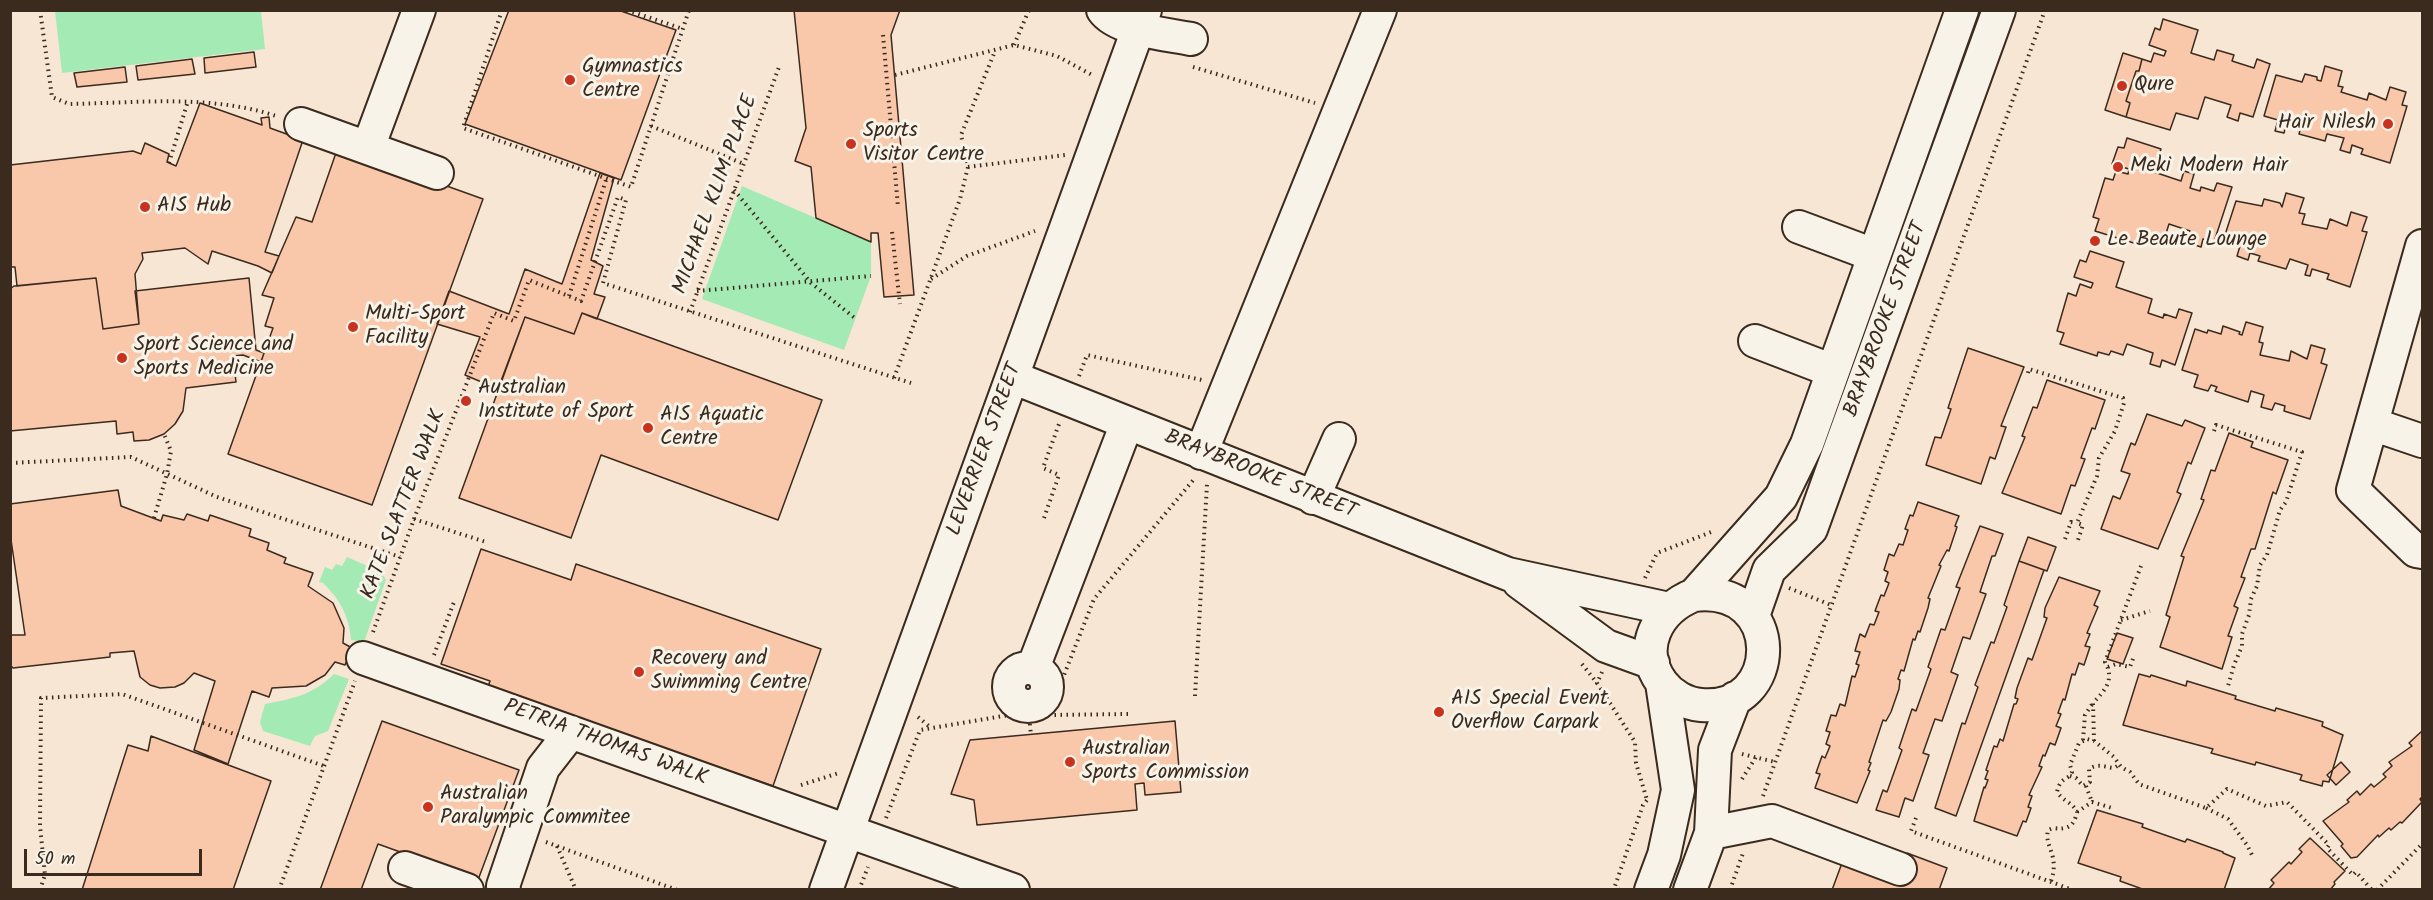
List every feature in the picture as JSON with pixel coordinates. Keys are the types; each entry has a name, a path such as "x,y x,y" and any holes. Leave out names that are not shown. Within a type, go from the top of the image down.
{"street":[{"path":"368,148 419,10"},
{"path":"1103,10 1109,19 1123,26 1142,19 1190,52"},
{"path":"1207,462 1336,117 1380,10"},
{"name":"BRAYBROOKE STREET","path":"1012,377 1127,423 1207,462 1313,498 1508,574 1681,602 1781,497 1807,444 1962,10"},
{"name":"BRAYBROOKE STREET","path":"1753,616 1769,570 1811,529 2000,10"},
{"name":"LEVERRIER STREET","path":"826,890 1012,377 1100,84 1142,19"},
{"path":"301,124 437,172"},
{"path":"1799,227 1874,255"},
{"path":"2422,246 2353,490 2416,551 2422,552"},
{"path":"1755,341 1833,371"},
{"path":"1034,715 1014,700 1009,683 1015,672 1033,668 1127,423"},
{"path":"2372,424 2422,441"},
{"path":"1313,498 1339,439"},
{"path":"1807,444 1837,457"},
{"name":"BRAYBROOKE STREET","path":"1508,574 1606,646 1658,673"},
{"path":"1651,890 1664,855 1678,790 1658,673 1651,648 1653,634 1659,620 1681,602 1720,594 1744,606 1753,616 1762,634 1764,654 1755,680 1746,691 1735,698 1709,706 1696,704 1677,696 1658,673"},
{"name":"PETRIA THOMAS WALK","path":"363,658 1013,890"},
{"path":"1690,890 1711,833 1715,750 1735,698"},
{"path":"504,890 502,886 543,768 571,732"},
{"path":"1711,833 1772,821 1900,869"},
{"path":"405,868 467,890"}],"path":[{"path":"40,10 52,97 69,104 188,101 251,108 301,124"},
{"path":"502,10 463,128 631,187 689,10"},
{"path":"627,10 683,29"},
{"path":"1014,45 1029,10"},
{"path":"1730,890 2045,10"},
{"path":"883,35 898,207"},
{"path":"895,75 1014,45 1057,56 1100,84"},
{"path":"894,378 960,199 968,166 961,135 995,51"},
{"path":"1190,52 1325,106 1336,117"},
{"name":"MICHAEL KLIM PLACE","path":"779,67 690,312 911,383"},
{"path":"169,163 188,101"},
{"path":"651,126 744,164"},
{"path":"968,166 1066,155 1063,166"},
{"path":"606,180 569,296 581,301 618,197 626,201 603,283 690,312"},
{"path":"734,190 811,283 856,319"},
{"path":"930,280 967,256 1043,228"},
{"path":"892,232 900,304"},
{"path":"698,291 871,276"},
{"name":"KATE SLATTER WALK","path":"279,890 414,519 494,314 514,321 529,280 569,296"},
{"path":"1044,518 1059,475 1042,468 1087,355 1211,382"},
{"path":"2028,373 2029,369 2123,398 2124,403 2115,431 2099,458 2097,476 2077,523"},
{"path":"2214,431 2216,425 2301,452 2267,555 2260,565 2257,586 2251,599 2249,615 2242,634 2242,646 2228,686"},
{"path":"154,518 171,451 164,434"},
{"path":"10,463 131,458 217,497 400,557"},
{"path":"1195,696 1207,462"},
{"path":"1034,715 1094,599 1207,462"},
{"path":"414,519 486,542"},
{"path":"2065,539 2071,522 2077,523 2083,525 2077,543"},
{"path":"2083,741 2085,715 2109,683 2108,667 2105,662 2141,566"},
{"path":"446,688 432,667 433,658 454,602"},
{"path":"2121,620 2150,611"},
{"path":"2108,667 2116,664 2130,667 2134,656"},
{"path":"40,890 45,875 40,826 42,698 122,694 324,766"},
{"path":"2093,703 2094,741"},
{"path":"859,890 920,730 1034,715 1128,714"},
{"path":"2070,776 2073,755 2079,743 2094,741 2114,757 2119,765 2130,772 2139,784 2206,808 2228,819 2253,857"},
{"path":"2086,785 2090,782 2089,769 2093,766 2101,764 2114,768 2119,765"},
{"path":"769,802 811,780 844,772"},
{"path":"2077,812 2074,806 2061,798 2057,792 2062,780 2070,776 2076,778 2083,786 2086,785"},
{"path":"2086,785 2092,802"},
{"path":"2206,808 2227,789 2266,806 2286,802 2329,845 2327,848 2353,874 2356,872 2372,890"},
{"path":"1619,890 1615,886 1647,799"},
{"path":"2051,881 2055,860 2048,840 2048,830 2053,828 2065,830 2071,826 2077,812 2092,802"},
{"path":"2092,802 2112,808"},
{"path":"1916,818 1911,831 2073,890"},
{"path":"520,832 677,890"},
{"path":"2377,890 2422,844"},
{"path":"557,846 576,890"}],"green space":[{"path":"55,11 261,11 265,49 62,73"},
{"path":"742,186 871,242 871,276 844,350 702,299"},
{"path":"347,557 381,572 386,580 364,642 351,640 343,608 329,589 319,582 325,567 332,570 336,564 342,566"},
{"path":"334,674 349,679 328,731 315,736 310,746 263,731 260,722 265,704 302,695 319,686"}],"building":[{"name":"Gymnastics Centre","path":"509,10 618,10 676,30 621,180 465,124"},
{"name":"Sports Visitor Centre","path":"794,10 900,10 891,35 914,295 884,297 878,233 871,233 871,242 816,218 811,167 795,161 806,128"},
{"path":"2163,19 2198,30 2191,53 2214,60 2217,50 2234,55 2232,61 2254,68 2257,59 2270,64 2253,117 2240,113 2238,121 2227,117 2231,105 2205,97 2198,119 2176,113 2170,130 2126,117 2130,103 2126,101 2142,59 2151,62 2154,53 2164,56 2166,51 2149,45 2155,28 2160,30"},
{"path":"254,52 256,67 205,73 204,58"},
{"name":"Qure","path":"2123,53 2142,59 2126,101 2130,103 2126,117 2105,110"},
{"path":"192,59 195,74 138,80 136,66"},
{"path":"2325,66 2342,71 2338,86 2343,87 2341,92 2367,100 2369,93 2386,100 2390,87 2406,92 2402,105 2407,106 2390,163 2361,154 2363,149 2352,145 2350,153 2340,150 2344,138 2327,134 2325,141 2299,134 2300,130 2286,126 2284,133 2275,131 2278,120 2264,116 2276,75 2302,82 2305,74 2317,77 2317,80 2321,81"},
{"path":"125,67 127,82 77,87 74,73"},
{"name":"AIS Hub","path":"200,103 262,125 261,118 269,117 270,128 303,140 265,252 279,256 272,273 212,251 208,264 185,248 142,253 143,259 135,274 139,324 103,329 96,278 17,286 15,267 10,267 10,165 133,151 141,154 145,143 169,154 167,162 176,166"},
{"path":"2127,138 2161,149 2154,172 2181,181 2184,171 2194,174 2190,188 2200,191 2201,187 2214,191 2217,183 2232,187 2214,242 2203,239 2201,247 2186,242 2190,231 2169,224 2163,243 2140,236 2137,244 2095,231 2099,219 2093,217 2105,178 2113,180 2116,171 2128,174 2129,169 2112,164 2118,147 2124,148"},
{"name":"Multi-Sport Facility","path":"338,147 483,199 372,505 228,454 273,328 265,326 274,298 262,295 296,217 312,222"},
{"path":"600,173 614,178 591,260 603,266 594,294 605,297 597,319 582,313 574,334 525,317 498,389 465,375 480,337 437,324 449,291 509,314 525,269 562,284"},
{"path":"2286,193 2304,198 2299,213 2305,214 2302,224 2327,229 2330,219 2347,226 2351,212 2367,217 2362,231 2367,232 2350,287 2327,279 2329,274 2312,269 2310,276 2305,275 2308,265 2290,259 2286,269 2258,261 2260,256 2250,253 2248,260 2237,256 2240,246 2223,241 2236,201 2262,206 2264,199 2280,203 2282,207"},
{"path":"2090,251 2124,262 2116,287 2152,299 2148,313 2163,318 2164,314 2176,318 2179,309 2192,313 2175,365 2162,360 2160,367 2150,364 2153,353 2127,344 2123,355 2111,351 2109,355 2098,352 2097,356 2060,344 2064,333 2057,331 2068,293 2076,296 2080,284 2091,288 2093,283 2074,277 2080,260 2086,262"},
{"name":"Sport Science and Sports Medicine","path":"96,278 103,329 139,324 135,291 249,278 256,350 264,353 261,362 243,355 233,356 236,382 186,388 183,411 175,424 164,434 149,440 134,441 133,432 117,434 116,421 10,431 10,289 14,286"},
{"name":"AIS Aquatic Centre","path":"582,313 822,400 778,520 601,455 571,538 459,498 525,317 574,334"},
{"path":"2246,322 2263,327 2259,342 2263,343 2260,355 2289,361 2291,351 2307,359 2311,345 2325,349 2321,363 2327,365 2310,419 2284,411 2285,406 2275,403 2272,410 2261,407 2264,395 2251,391 2248,402 2215,391 2217,387 2211,385 2208,391 2194,387 2198,375 2182,370 2195,329 2221,334 2223,326 2240,332 2239,334 2242,335"},
{"path":"1968,348 2024,367 2001,426 2006,427 1995,459 1990,457 1981,484 1926,465 1935,437 1941,438 1951,409 1948,408"},
{"path":"2047,380 2105,400 2095,429 2092,428 2081,458 2085,459 2075,486 2071,485 2061,514 2002,493 2025,437 2022,436 2033,407 2037,408"},
{"path":"2147,414 2182,426 2185,420 2205,428 2191,464 2188,462 2177,492 2181,494 2158,549 2101,529 2113,496 2120,499 2130,474 2121,471 2131,443 2135,445"},
{"path":"2229,433 2253,442 2251,447 2288,460 2276,494 2273,492 2255,549 2251,549 2241,577 2245,578 2234,606 2238,608 2228,636 2232,637 2222,669 2160,647 2170,617 2166,615 2184,557 2181,556 2204,500 2201,499 2211,470 2215,471"},
{"path":"118,490 121,506 161,521 163,515 184,520 187,514 208,521 210,515 251,529 249,536 269,543 267,550 286,558 284,563 313,573 308,586 333,603 344,628 343,643 352,648 345,665 335,662 325,675 306,686 272,688 269,697 252,691 228,764 194,750 215,681 194,673 184,683 175,687 160,688 150,685 140,677 134,651 110,653 110,657 13,668 10,665 10,635 25,635 10,533 10,504"},
{"path":"1918,502 1959,516 1955,526 1957,527 1949,551 1947,550 1939,565 1941,566 1928,598 1930,599 1928,608 1920,632 1918,631 1915,640 1913,639 1904,671 1901,670 1898,679 1900,680 1899,689 1891,712 1886,721 1883,720 1869,762 1871,763 1868,770 1870,771 1857,803 1815,788 1820,774 1816,773 1822,756 1825,758 1830,746 1826,744 1830,732 1826,731 1831,715 1836,716 1840,704 1845,706 1852,676 1855,677 1859,665 1856,664 1860,652 1855,651 1860,634 1865,637 1870,624 1874,625 1879,612 1875,611 1889,583 1885,581 1888,572 1884,570 1889,554 1894,556 1899,544 1903,545 1908,530 1905,529"},
{"path":"1980,526 2003,534 1995,556 1992,556 1980,592 1986,594 1970,639 1963,637 1951,672 1958,675 1942,721 1935,719 1923,753 1929,755 1913,801 1905,798 1899,817 1876,810 1883,790 1887,792 1902,750 1899,748 1912,709 1916,711 1931,669 1928,667 1941,629 1945,630 1960,588 1956,587"},
{"path":"2028,537 2056,547 2047,571 2019,561"},
{"name":"Recovery and Swimming Centre","path":"481,549 571,580 576,564 821,649 773,786 488,687 490,681 441,664"},
{"path":"2019,561 2044,570 1956,816 1935,808 1962,723 1965,724 1978,687 1975,685 2007,607 2004,605"},
{"path":"2059,577 2100,591 2094,605 2098,607 2087,633 2090,634 2085,646 2090,647 2084,665 2079,663 2075,675 2072,674 2065,700 2063,699 2058,713 2061,714 2056,726 2061,728 2055,745 2050,743 2045,756 2043,755 2039,766 2042,767 2029,795 2032,796 2028,807 2031,808 2017,836 1974,821 1988,780 1985,779 1988,771 1986,770 1994,746 1997,747 2000,739 2003,741 2014,704 2018,699 2015,698 2017,688 2028,658 2032,660 2047,618 2044,617 2045,608"},
{"path":"2117,633 2133,638 2123,664 2107,659"},
{"path":"2139,674 2150,677 2151,675 2186,686 2187,681 2236,696 2235,699 2323,722 2322,726 2343,735 2329,782 2323,781 2322,786 2300,780 2302,775 2256,762 2255,765 2211,753 2213,749 2123,725"},
{"name":"Australian Paralympic Commitee","path":"382,721 519,770 478,880 378,844 361,890 320,890"},
{"name":"Australian Sports Commission","path":"1175,721 1181,792 1145,795 1144,783 1135,784 1137,810 977,825 974,800 951,794 970,740"},
{"path":"2422,731 2422,797 2420,799 2422,802 2402,823 2400,822 2391,830 2389,828 2379,837 2378,835 2357,857 2351,858 2341,846 2343,844 2323,821 2349,802 2347,800 2357,791 2360,795 2371,784 2374,787 2386,777 2383,774 2392,766 2389,762 2412,746 2409,743"},
{"path":"151,736 271,781 233,890 82,890 128,745 148,751"},
{"path":"2341,762 2350,772 2336,785 2327,775"},
{"path":"2097,810 2143,824 2142,827 2185,842 2187,839 2235,858 2224,890 2145,890 2120,881 2121,877 2078,863"},
{"path":"2310,838 2345,871 2334,882 2335,884 2330,890 2268,890 2274,883 2271,880 2289,862 2291,864 2302,852 2299,849"},
{"path":"1907,853 1947,868 1939,890 1832,890 1842,863 1900,869"}],"place":[{"name":"Gymnastics Centre","path":"570,80"},
{"name":"Qure","path":"2122,86"},
{"name":"Hair Nilesh","path":"2388,124"},
{"name":"Sports Visitor Centre","path":"851,144"},
{"name":"Meki Modern Hair","path":"2118,167"},
{"name":"AIS Hub","path":"145,207"},
{"name":"Le Beaute Lounge","path":"2095,241"},
{"name":"Multi-Sport Facility","path":"353,327"},
{"name":"Sport Science and Sports Medicine","path":"122,358"},
{"name":"Australian Institute of Sport","path":"466,401"},
{"name":"AIS Aquatic Centre","path":"648,428"},
{"name":"Recovery and Swimming Centre","path":"639,672"},
{"name":"AIS Special Event Overflow Carpark","path":"1439,712"},
{"name":"Australian Sports Commission","path":"1070,762"},
{"name":"Australian Paralympic Commitee","path":"428,807"}]}
